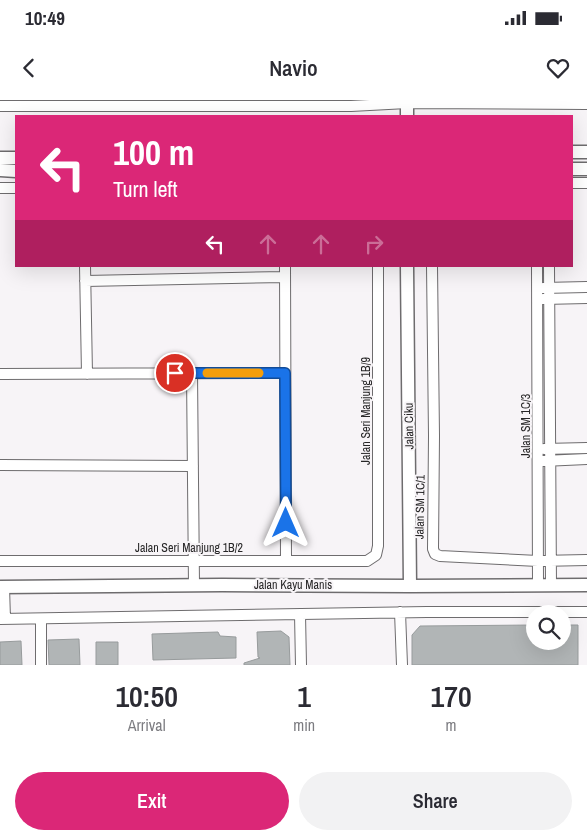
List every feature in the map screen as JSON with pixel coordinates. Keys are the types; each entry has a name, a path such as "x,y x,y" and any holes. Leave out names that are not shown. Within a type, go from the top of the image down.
{"street":[{"path":"0,106 407,106 433,102 587,104"},
{"path":"573,152 587,152"},
{"path":"0,158 15,158"},
{"path":"573,169 587,169"},
{"path":"0,170 15,171"},
{"path":"573,184 587,184"},
{"path":"0,188 15,188"},
{"path":"85,267 87,374"},
{"name":"Jalan Seri Manjung 1B/9","path":"376,555 378,546 378,267"},
{"name":"Jalan Ciku","path":"407,267 410,586"},
{"name":"Jalan SM 1C/1","path":"432,267 434,436 432,549 434,554 440,556 538,561 587,560"},
{"name":"Jalan SM 1C/3","path":"537,267 538,585"},
{"name":"Jalan SM 1C/3","path":"549,267 551,585"},
{"path":"85,281 285,272 286,561"},
{"path":"537,288 587,287"},
{"path":"537,299 587,298"},
{"path":"192,373 194,585"},
{"path":"0,374 285,373"},
{"path":"538,449 587,448"},
{"path":"538,461 587,459"},
{"path":"0,465 193,466"},
{"name":"Jalan Seri Manjung 1B/2","path":"0,561 367,561 376,555"},
{"name":"Jalan Kayu Manis","path":"2,587 587,585"},
{"path":"2,587 3,619 400,612 587,612"},
{"path":"400,612 402,665"},
{"path":"300,614 301,665"},
{"path":"40,619 41,665"}],"building":[{"path":"526,625 526,650 571,650 571,625 578,625 578,665 412,665 412,635 420,626"},
{"path":"281,631 289,637 290,665 244,665 244,663 260,658 258,657 257,632"},
{"path":"218,632 220,636 236,637 236,658 153,660 152,634"},
{"path":"79,639 80,665 49,665 48,640"},
{"path":"21,641 22,665 0,665 0,642"},
{"path":"96,642 118,642 118,665 96,665"}],"slow traffic":[{"path":"207,373 259,373"}],"route":[{"path":"175,373 285,373 286,523"}]}
